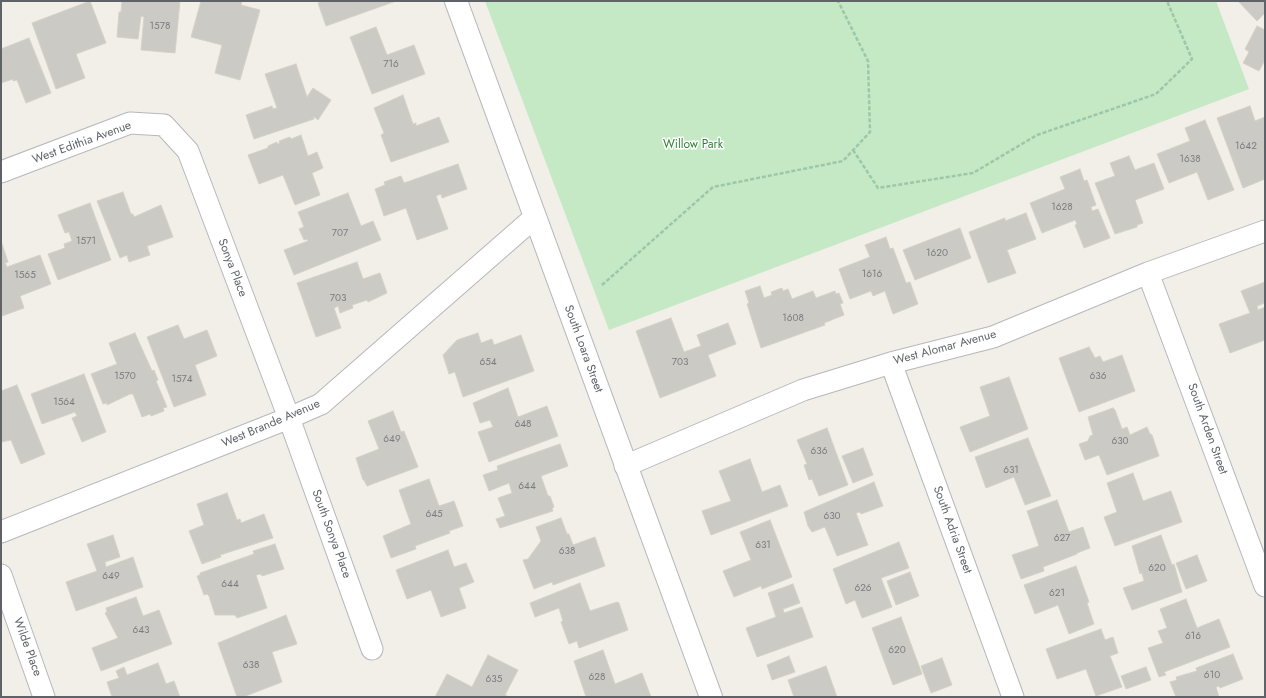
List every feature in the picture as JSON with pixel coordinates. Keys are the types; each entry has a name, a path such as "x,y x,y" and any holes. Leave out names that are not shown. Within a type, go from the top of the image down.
{"street":[{"name":"South Loara Street","path":"456,1 625,466 711,697"},
{"name":"West Edithia Avenue","path":"1,172 130,123 164,125"},
{"name":"Sonya Place","path":"164,125 188,151 289,418"},
{"name":"West Brande Avenue","path":"1,532 321,404 535,217"},
{"name":"West Alomar Avenue","path":"625,466 803,390 891,362 993,337 1148,272 1265,231"},
{"name":"South Arden Street","path":"1148,272 1265,586"},
{"name":"South Adria Street","path":"891,362 1012,697"},
{"name":"South Sonya Place","path":"289,418 372,649"},
{"name":"Wilde Place","path":"1,575 44,697"}],"path":[{"path":"602,285 713,187 843,161 870,132 868,61 838,1"},
{"path":"853,150 878,188 973,173 1037,135 1156,94 1192,59 1167,1"}],"green space":[{"name":"Willow Park","path":"485,1 1216,1 1249,89 609,330"}],"building":[{"path":"90,1 106,43 76,54 85,78 56,89 32,23"},
{"path":"122,1 180,1 175,53 141,50 144,17 141,16 138,39 117,37 119,12 121,12"},
{"path":"201,1 242,1 241,5 260,10 240,80 215,73 222,45 191,37"},
{"path":"323,1 396,1 326,26 318,3"},
{"path":"1238,1 1265,1 1265,13 1257,21"},
{"path":"1257,26 1265,30 1265,60 1259,71 1243,63 1249,52 1245,49"},
{"path":"376,27 387,55 414,45 425,74 372,94 350,37"},
{"path":"29,38 51,93 26,103 17,80 13,81 13,79 1,83 1,49"},
{"path":"296,64 307,97 313,88 331,100 318,120 313,116 314,119 254,139 246,115 272,106 273,109 277,108 265,74"},
{"path":"403,95 413,124 416,123 416,126 439,117 449,142 391,162 381,135 384,133 374,108"},
{"path":"1250,106 1255,121 1265,117 1265,179 1243,188 1217,118"},
{"path":"1205,120 1234,190 1208,200 1197,172 1169,183 1157,154 1190,141 1185,128"},
{"path":"301,135 308,156 317,152 323,168 312,173 320,195 295,205 283,175 259,184 248,155 268,148 268,146 277,142 277,144 280,143 279,141 290,137 291,139"},
{"path":"1129,156 1135,170 1154,163 1164,189 1135,200 1143,223 1137,225 1137,227 1115,234 1095,183 1115,176 1110,163"},
{"path":"458,164 467,189 442,198 441,194 436,196 448,229 417,240 406,208 384,216 375,189 385,185 384,182 401,176 404,183"},
{"path":"1080,169 1084,181 1087,180 1096,205 1091,207 1092,211 1098,209 1110,238 1084,248 1075,225 1077,224 1075,220 1042,233 1030,203 1065,189 1060,177"},
{"path":"123,192 131,214 133,214 134,217 161,205 173,237 147,246 150,255 129,262 127,255 120,258 97,201"},
{"path":"348,193 361,226 373,221 381,240 294,275 284,250 308,241 307,239 304,240 299,229 304,227 298,212"},
{"path":"90,203 111,260 58,280 48,254 65,248 64,244 72,241 69,232 65,233 58,215"},
{"path":"1026,213 1036,239 1007,250 1016,273 988,283 969,232 1005,218 1005,221"},
{"path":"960,228 971,258 915,280 903,250"},
{"path":"886,237 890,249 893,248 906,283 910,282 918,304 893,314 885,291 873,296 871,291 850,299 839,269 870,257 865,245"},
{"path":"1,241 8,262 5,263 7,267 40,255 51,284 20,296 24,308 2,316"},
{"path":"357,262 363,279 380,273 387,293 368,302 367,300 352,305 353,308 340,313 338,306 334,308 341,328 316,337 297,283"},
{"path":"1265,282 1265,303 1257,306 1258,310 1265,307 1265,340 1230,353 1219,324 1250,313 1241,291"},
{"path":"760,286 764,298 772,295 771,292 782,288 783,291 788,289 792,299 813,291 816,298 835,291 836,294 839,293 843,303 840,304 844,315 824,323 825,325 761,348 747,304 749,303 745,291"},
{"path":"671,318 684,352 701,346 697,335 728,323 736,344 708,355 716,376 660,398 636,331"},
{"path":"178,325 184,339 207,330 217,356 195,365 206,395 174,407 147,337"},
{"path":"135,333 152,371 154,370 158,380 156,381 167,407 163,408 164,411 151,416 150,414 142,417 133,394 107,405 107,403 103,404 91,374 117,364 109,343"},
{"path":"478,333 481,343 492,339 494,345 521,335 534,371 463,397 455,372 449,374 443,355 457,340"},
{"path":"1089,347 1095,358 1100,356 1103,362 1122,355 1135,391 1079,412 1059,358"},
{"path":"84,374 106,432 82,442 72,418 77,416 75,412 42,424 31,394"},
{"path":"1009,377 1028,429 970,452 960,427 990,416 980,387"},
{"path":"17,385 45,454 21,464 11,440 1,442 1,391"},
{"path":"508,388 518,417 547,406 558,436 489,462 478,432 493,427 490,420 480,423 473,403"},
{"path":"1113,408 1122,429 1127,427 1130,435 1147,427 1152,435 1159,456 1107,475 1099,455 1085,460 1079,444 1088,441 1090,436 1093,435 1088,417"},
{"path":"393,411 401,432 404,431 418,467 367,486 363,480 356,458 379,449 368,421"},
{"path":"827,428 848,485 819,496 812,479 809,480 804,465 807,464 797,440"},
{"path":"1028,438 1051,496 1025,505 1014,477 986,488 975,457"},
{"path":"560,444 568,466 541,476 548,496 550,496 554,507 552,508 553,511 500,528 496,519 505,516 498,498 512,493 509,483 489,491 483,475 498,470 497,466"},
{"path":"863,448 873,475 853,483 842,456"},
{"path":"750,459 762,492 780,485 788,506 711,535 702,511 731,501 719,471"},
{"path":"1133,473 1143,501 1171,491 1182,522 1115,546 1104,517 1117,512 1107,483"},
{"path":"429,479 439,506 454,501 463,526 449,531 450,533 415,546 416,549 391,558 383,536 411,524 399,490"},
{"path":"874,482 883,506 861,514 860,512 856,513 868,545 837,556 825,527 812,532 808,526 804,512"},
{"path":"227,493 237,520 240,519 241,523 264,514 273,538 220,555 221,557 202,564 189,531 204,525 197,504"},
{"path":"1057,500 1069,532 1083,527 1090,548 1043,567 1044,571 1021,579 1012,555 1039,546 1027,511"},
{"path":"561,518 573,545 595,537 605,566 553,585 552,582 534,589 523,560 528,559 541,541 536,527"},
{"path":"770,520 792,577 762,589 761,586 734,597 723,571 751,560 740,532"},
{"path":"113,535 120,557 105,562 106,567 133,557 143,587 76,611 66,582 97,571 87,544"},
{"path":"1161,535 1172,565 1174,564 1182,592 1132,610 1123,588 1144,581 1142,573 1140,574 1132,546"},
{"path":"899,542 909,568 881,578 892,607 862,618 855,600 846,604 833,569"},
{"path":"275,544 284,569 262,576 261,574 256,575 267,608 237,618 235,615 215,615 209,596 207,594 204,595 197,576 200,575 200,573 254,554 253,551"},
{"path":"448,550 454,567 466,563 474,582 459,588 466,608 441,617 431,590 407,599 396,570"},
{"path":"1197,555 1207,581 1186,589 1176,563"},
{"path":"1076,566 1089,602 1087,603 1094,624 1069,634 1058,605 1035,614 1024,585"},
{"path":"910,572 919,596 896,605 887,581"},
{"path":"580,583 590,611 617,602 619,603 628,630 579,648 577,641 569,644 561,622 563,621 559,608 535,617 530,603"},
{"path":"793,584 800,603 783,609 784,613 802,607 813,637 757,657 746,628 776,617 768,593"},
{"path":"136,597 143,616 159,610 172,644 101,671 92,648 118,638 105,613 107,612 106,608"},
{"path":"1186,599 1197,628 1219,619 1230,647 1164,672 1166,675 1159,677 1148,648 1163,643 1158,631 1167,628 1160,609"},
{"path":"286,615 297,644 272,652 282,682 243,697 237,697 218,643"},
{"path":"901,617 922,674 893,685 872,628"},
{"path":"1101,629 1105,640 1113,637 1118,653 1110,656 1122,687 1096,696 1086,669 1057,679 1046,649"},
{"path":"603,650 615,684 642,673 651,697 586,697 574,661"},
{"path":"1233,654 1243,679 1220,688 1219,686 1216,687 1219,697 1176,697 1170,682 1177,680 1176,677 1197,671 1196,668"},
{"path":"488,655 518,670 505,695 509,697 435,697 447,674 472,687"},
{"path":"789,656 795,672 772,680 767,665"},
{"path":"942,658 952,685 931,693 921,666"},
{"path":"158,663 166,684 174,681 180,697 112,697 107,682 119,678 116,671 124,667 127,675"},
{"path":"826,666 837,697 794,697 788,680"},
{"path":"1146,667 1151,680 1126,689 1121,676"}]}
